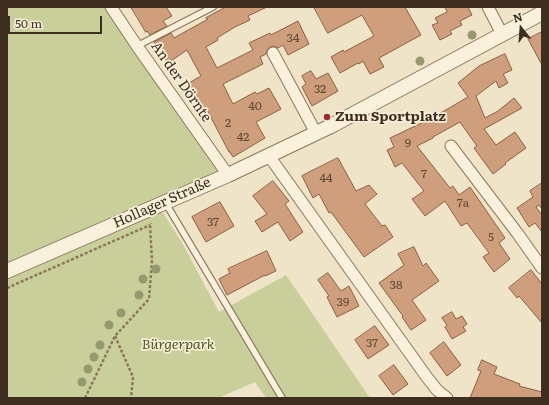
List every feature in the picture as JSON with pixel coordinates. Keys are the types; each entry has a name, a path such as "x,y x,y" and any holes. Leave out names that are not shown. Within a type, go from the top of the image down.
{"street":[{"name":"An der Dörnte","path":"111,7 228,175"},
{"path":"488,7 502,34"},
{"name":"Hollager Straße","path":"7,271 269,156 331,126 542,13"},
{"path":"273,53 316,133"},
{"path":"451,146 542,268"},
{"path":"269,156 426,376 437,390 447,398"}],"lane":[{"path":"137,46 213,7"},
{"path":"162,204 282,398"}],"path":[{"path":"85,398 115,336 149,299 152,261 150,225 162,204"},
{"path":"7,288 150,225"},
{"path":"115,336 133,377 131,398"}],"green space":[{"name":"Bürgerpark","path":"7,7 109,7 228,175 158,205 181,241 219,312 286,275 370,398 266,398 255,382 218,398 7,398"}],"building":[{"path":"131,7 166,7 172,16 163,21 167,26 150,35 147,31 146,32"},
{"path":"226,7 267,7 248,16 250,20 217,38 218,40 206,47 217,68 253,50 249,43 270,33 271,35 298,21 309,44 288,55 283,45 278,48 274,46 270,47 266,54 260,57 263,64 223,84 233,104 255,92 257,94 269,88 281,109 256,122 265,138 233,157 207,110 203,112 189,83 201,76 187,50 168,63 154,42 171,33 174,38"},
{"path":"314,7 405,7 421,35 379,58 384,67 370,74 363,61 340,73 331,57 343,50 344,52 374,36 362,15 328,33"},
{"path":"445,7 468,7 472,15 460,21 462,25 450,31 452,34 440,40 432,25 438,23 435,18 447,12"},
{"path":"542,32 542,65 528,39"},
{"path":"505,54 512,70 503,74 508,83 499,88 496,81 476,96 485,118 498,111 514,98 522,108 484,129 496,145 515,132 526,148 505,163 506,164 493,174 474,148 477,146 460,122 417,146 450,188 453,186 459,195 470,187 505,238 499,243 510,259 494,272 483,257 489,253 467,223 461,226 445,201 425,216 412,199 424,191 402,163 395,167 387,150 394,147 390,138 432,118 468,97 458,83 479,66"},
{"path":"311,71 316,79 328,73 338,91 312,106 302,87 306,84 302,76"},
{"path":"338,158 356,191 369,185 377,194 365,204 382,226 385,225 393,237 364,257 331,212 329,213 319,194 313,198 302,176"},
{"path":"273,181 289,201 285,204 303,232 290,241 278,222 262,232 255,221 267,214 253,196"},
{"path":"542,183 542,209 539,205 536,207 542,215 542,232 535,223 529,227 517,208 533,197 530,191"},
{"path":"220,202 234,226 206,242 192,217"},
{"path":"414,247 423,266 426,263 439,281 412,300 426,320 411,330 402,317 403,316 379,283 404,265 398,254"},
{"path":"267,251 276,271 265,275 227,295 219,279 230,273 228,269"},
{"path":"531,270 542,284 542,323 519,296 517,298 509,288"},
{"path":"328,273 341,291 349,286 359,306 337,317 327,297 329,296 318,280"},
{"path":"452,312 456,319 462,316 467,324 463,327 466,331 452,339 445,327 447,325 442,318"},
{"path":"375,326 389,345 368,359 355,340"},
{"path":"444,342 461,365 447,376 430,353"},
{"path":"482,360 497,367 494,374 520,384 519,386 542,392 542,398 470,398 481,371 478,370"},
{"path":"394,365 408,384 393,395 379,376"}],"place":[{"name":"Zum Sportplatz","path":"327,117"}]}
